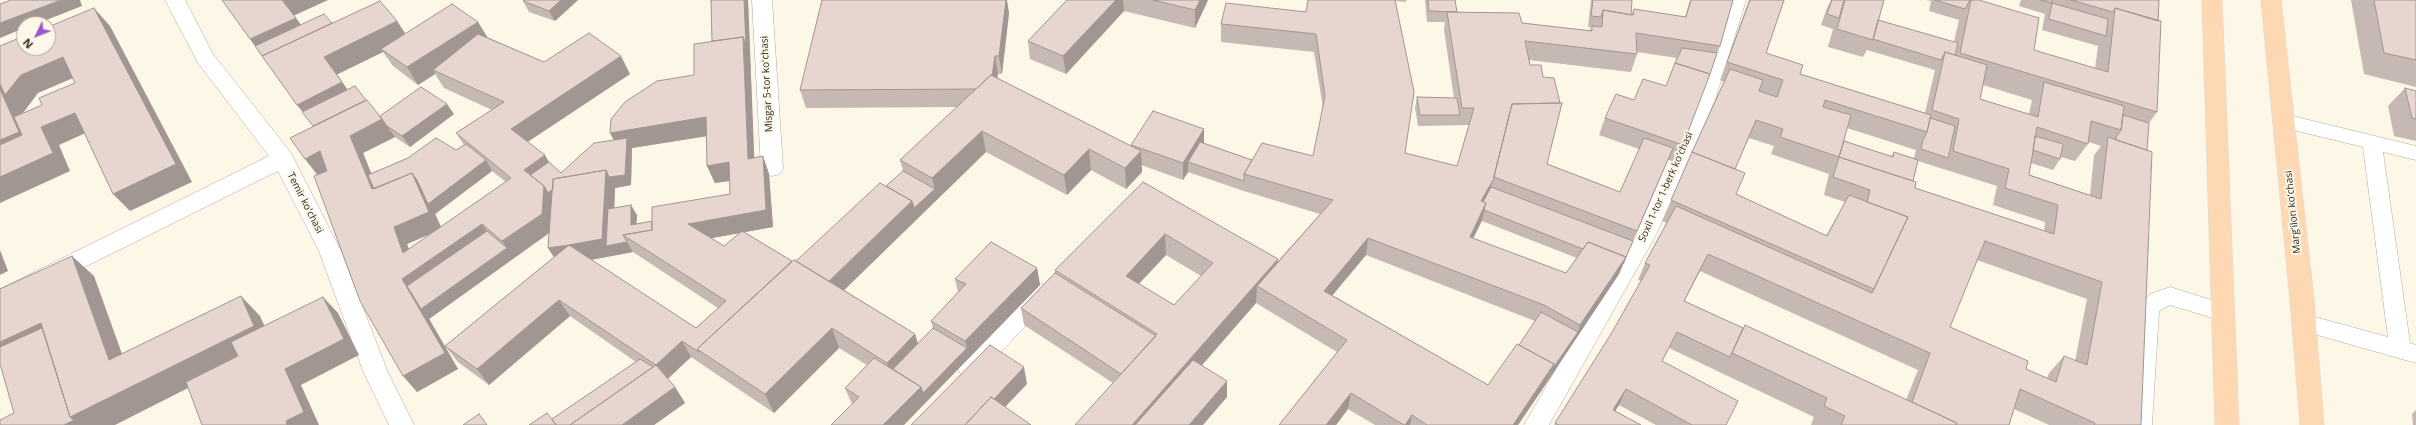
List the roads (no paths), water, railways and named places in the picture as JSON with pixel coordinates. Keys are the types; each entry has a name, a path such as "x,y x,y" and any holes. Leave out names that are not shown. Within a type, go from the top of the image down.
{"main road":[{"path":"2212,0 2227,425"},
{"name":"Margʻilon koʻchasi","path":"2271,0 2304,323 2312,425"}],"street":[{"name":"Temir ko'chasi","path":"175,0 205,58 282,159 330,251 375,371 402,425"},
{"name":"Misgar 5-tor koʻchasi","path":"762,0 772,168"},
{"name":"Soxil 1-tor 1-berk koʻchasi","path":"1536,425 1646,233 1705,100 1736,0"},
{"path":"0,300 282,159"},
{"path":"953,385 1058,276"}],"lane":[{"path":"2284,121 2416,153"},
{"path":"2304,323 2408,352 2372,142"},
{"path":"2141,425 2149,307 2156,300 2170,296 2223,312"}]}
